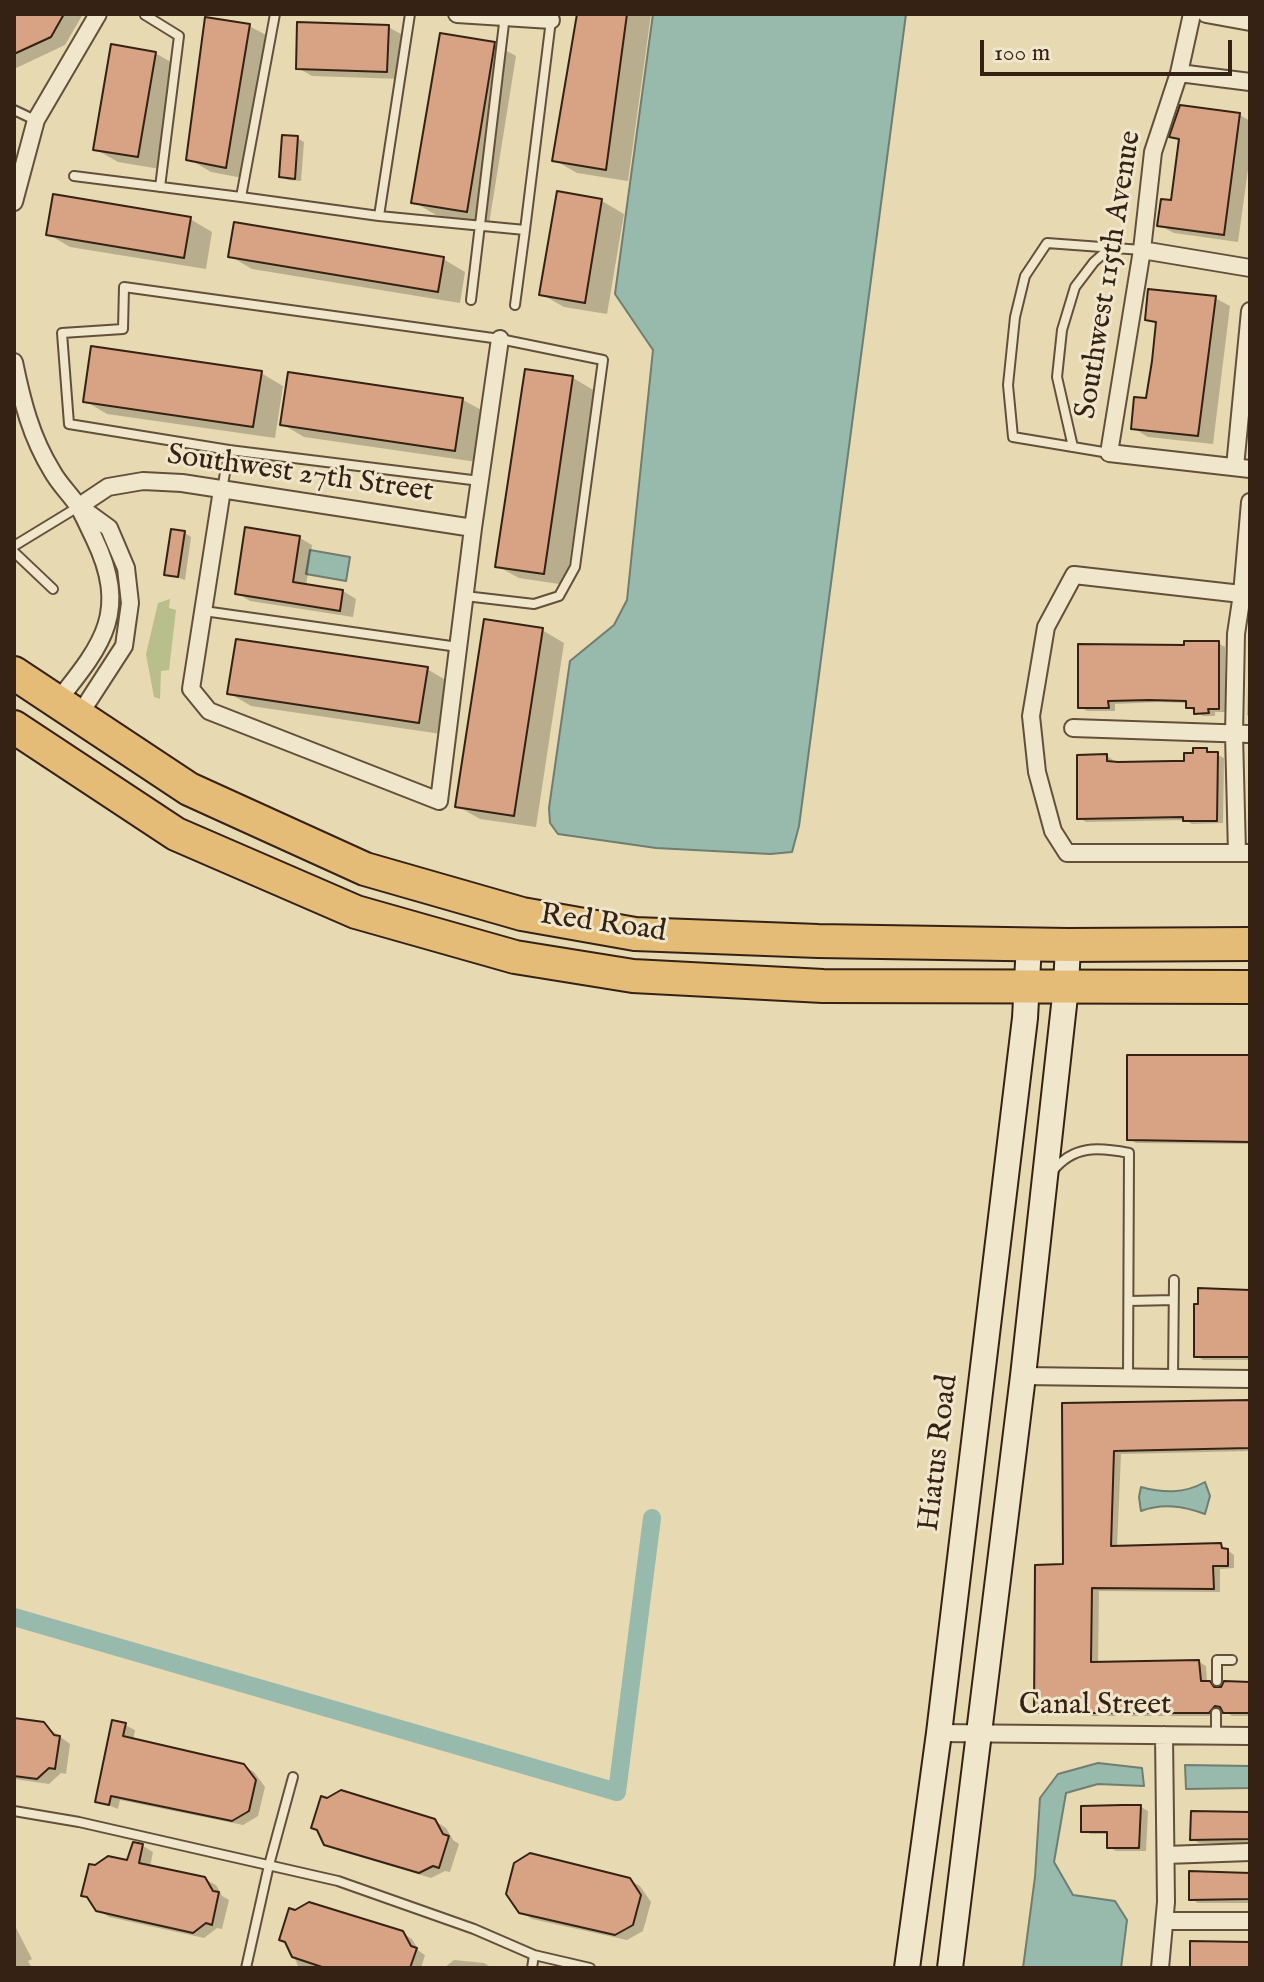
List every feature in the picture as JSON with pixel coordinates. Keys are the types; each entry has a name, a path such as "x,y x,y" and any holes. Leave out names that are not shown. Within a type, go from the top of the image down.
{"highway":[{"name":"Red Road","path":"14,673 189,789 365,869 522,914 635,934 818,941 1250,944"},
{"path":"14,700 67,710"},
{"name":"Red Road","path":"14,727 176,834 356,912 515,957 633,976 823,986 1250,987"},
{"path":"51,751 93,753 227,828 273,827"}],"main road":[{"name":"Hiatus Road","path":"907,1968 939,1733 1027,986 1029,944"},
{"path":"950,1968 1023,1376 1068,945"}],"street":[{"path":"14,202 36,120 98,14"},
{"path":"457,14 551,17"},
{"name":"Southwest 115th Avenue","path":"1109,453 1142,250 1153,152 1179,73 1192,14"},
{"path":"1206,14 1250,22"},
{"path":"1179,73 1250,82"},
{"path":"1142,250 1250,268"},
{"path":"1109,453 1242,468 1250,311"},
{"path":"222,490 191,689 209,711 439,801 500,339"},
{"path":"14,362 24,411 36,441 53,474 78,507 108,572 112,590 105,632 67,710"},
{"name":"Southwest 27th Street","path":"78,507 108,487 143,481 182,483 473,528"},
{"path":"1246,595 1074,575 1046,627 1031,716 1041,787 1053,831 1067,853 1244,853 1236,634 1246,595 1250,502"},
{"path":"67,710 124,646 130,603 126,568 109,528 78,507"},
{"path":"1073,728 1242,734"},
{"path":"1023,1376 1250,1379"},
{"name":"Canal Street","path":"939,1733 1250,1736"},
{"path":"1160,1968 1165,1921 1164,1735"},
{"path":"1166,1855 1250,1852"},
{"path":"1165,1921 1250,1921"}],"lane":[{"path":"241,197 275,14"},
{"path":"379,216 410,14"},
{"path":"145,15 179,36 160,187"},
{"path":"471,300 505,16"},
{"path":"515,305 551,17"},
{"path":"14,110 36,120"},
{"path":"74,176 379,216 525,230"},
{"path":"1109,453 1013,437 1008,385 1015,317 1025,276 1047,243 1142,250"},
{"path":"1073,447 1057,377 1062,330 1075,287 1094,262 1111,247"},
{"path":"464,596 534,604 559,596 575,567 603,360 500,339 124,287 123,329 62,333 69,424 229,450 480,481"},
{"path":"222,490 229,450"},
{"path":"53,589 14,549 78,507"},
{"path":"203,611 458,647"},
{"path":"1044,1182 1071,1154 1104,1148 1129,1153 1128,1378"},
{"path":"1173,1378 1174,1280"},
{"path":"1129,1301 1173,1300"},
{"path":"1217,1681 1217,1660 1232,1660"},
{"path":"1216,1713 1216,1735"},
{"path":"246,1968 293,1777"},
{"path":"14,1811 69,1820 338,1881 474,1929 534,1955 586,1968"},
{"path":"532,1968 534,1955"}],"green space":[{"path":"170,599 169,608 176,610 169,670 161,671 160,699 154,697 146,654 158,603"}],"shaded area":[{"path":"653,14 906,14 799,826 792,852 770,854 656,848 558,834 550,823 549,808 570,661 614,625 627,600 653,350 615,294"},
{"path":"310,550 350,557 346,581 306,574"},
{"path":"1205,1482 1210,1496 1205,1514 1173,1506 1141,1511 1141,1487 1173,1491 1189,1489"},
{"path":"1098,1763 1142,1768 1144,1786 1098,1784 1066,1793 1054,1862 1073,1895 1115,1901 1127,1920 1121,1968 1023,1968 1035,1877 1040,1798 1058,1774"},
{"path":"1185,1765 1250,1766 1250,1788 1186,1789"}],"building":[{"path":"14,14 64,14 51,37 14,54"},
{"path":"577,14 627,14 606,170 552,161"},
{"path":"205,17 250,24 226,168 186,160"},
{"path":"297,22 389,25 387,72 296,69"},
{"path":"440,33 495,42 467,212 411,203"},
{"path":"111,44 156,52 138,157 93,150"},
{"path":"1180,105 1240,113 1224,235 1157,226 1161,199 1171,200 1179,139 1169,137"},
{"path":"282,135 298,136 295,179 279,177"},
{"path":"557,191 602,199 585,303 539,295"},
{"path":"53,194 191,217 184,258 46,235"},
{"path":"234,222 444,257 438,292 228,257"},
{"path":"1148,289 1216,296 1198,436 1131,429 1134,397 1146,398 1152,361 1156,322 1145,320"},
{"path":"91,346 262,371 253,427 83,402"},
{"path":"525,369 573,376 544,574 495,567"},
{"path":"288,372 463,398 455,451 280,425"},
{"path":"245,527 300,536 293,582 343,590 340,611 235,594"},
{"path":"171,529 185,531 178,577 164,575"},
{"path":"484,619 543,628 514,816 455,807"},
{"path":"236,639 428,667 419,723 227,694"},
{"path":"1184,641 1219,641 1219,709 1194,714 1194,708 1186,708 1186,701 1149,700 1108,701 1109,708 1078,708 1078,644 1184,645"},
{"path":"1193,748 1218,752 1217,821 1183,821 1183,817 1077,819 1077,755 1107,754 1107,761 1118,762 1184,761 1184,753 1193,753"},
{"path":"1127,1055 1250,1055 1250,1142 1127,1140"},
{"path":"1198,1288 1250,1290 1250,1357 1194,1357 1194,1304 1198,1304"},
{"path":"1250,1400 1250,1448 1114,1451 1111,1546 1221,1543 1222,1548 1228,1549 1228,1566 1213,1566 1214,1589 1092,1588 1091,1662 1199,1660 1201,1681 1210,1681 1214,1687 1221,1687 1224,1681 1250,1682 1250,1713 1223,1713 1220,1707 1215,1706 1209,1713 1034,1713 1035,1565 1063,1564 1062,1403"},
{"path":"14,1718 44,1722 54,1735 60,1736 55,1769 49,1768 37,1779 14,1776"},
{"path":"112,1720 126,1723 123,1736 244,1764 256,1780 249,1811 232,1821 111,1796 109,1805 95,1802"},
{"path":"341,1790 435,1819 443,1834 449,1836 439,1868 433,1866 419,1873 324,1845 317,1830 311,1828 321,1796 327,1798"},
{"path":"1141,1805 1139,1848 1107,1848 1107,1832 1081,1832 1081,1806"},
{"path":"1191,1811 1250,1812 1250,1839 1190,1840"},
{"path":"133,1842 143,1844 139,1863 205,1877 213,1891 219,1892 212,1925 206,1923 193,1933 96,1911 87,1897 81,1896 89,1864 95,1865 108,1856 127,1860"},
{"path":"530,1853 630,1878 641,1895 633,1925 615,1935 519,1913 506,1894 514,1863"},
{"path":"1189,1871 1250,1873 1250,1899 1189,1900"},
{"path":"309,1902 403,1931 411,1946 417,1948 410,1968 325,1968 292,1957 285,1942 279,1940 289,1908 295,1910"},
{"path":"1190,1941 1250,1942 1250,1968 1190,1968"}],"waterway":[{"path":"14,1617 617,1792 652,1518"}]}
